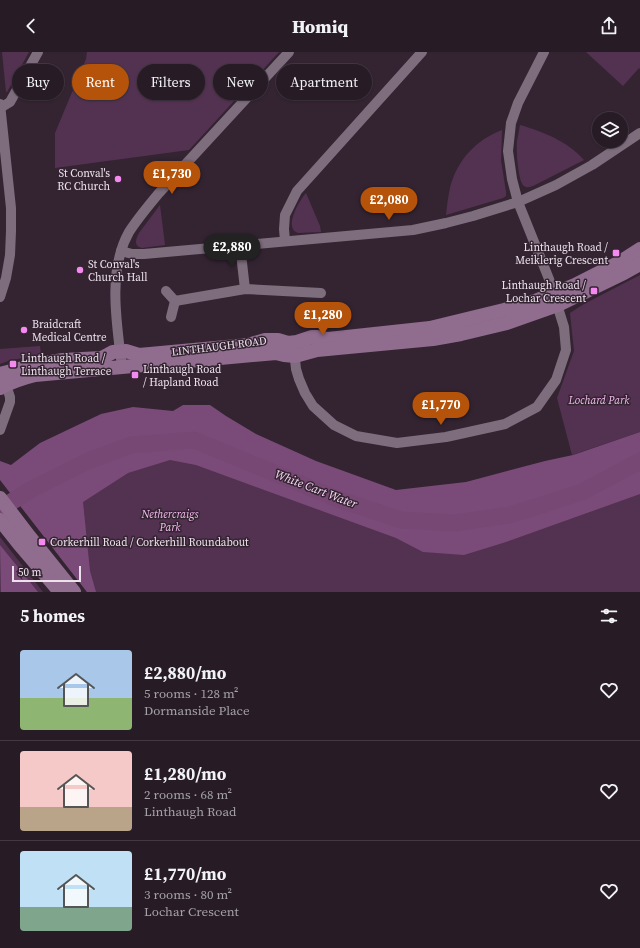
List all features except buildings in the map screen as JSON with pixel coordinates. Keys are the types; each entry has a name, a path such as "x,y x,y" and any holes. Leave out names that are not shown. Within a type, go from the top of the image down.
{"street":[{"path":"0,108 10,102 38,52"},
{"path":"122,367 115,292 116,276 122,250 129,232 145,210 172,179 289,52"},
{"path":"285,241 285,215 297,191 422,52"},
{"path":"294,349 296,369 299,380 313,406 334,425 356,436 396,443 446,437 505,424 537,407 556,380 566,350 564,327 556,299 518,202 512,179 508,151 511,122 518,103 544,52"},
{"path":"0,104 11,208 10,255 6,278 0,297"},
{"path":"122,250 132,254 144,254 413,230 446,223 518,202 556,185 592,166 640,133"},
{"path":"240,246 245,289"},
{"name":"LINTHAUGH ROAD","path":"556,299 640,249"},
{"name":"LINTHAUGH ROAD","path":"2,380 35,375 276,353 284,355 312,337 328,339 430,328 535,301 556,299 624,273 640,264"},
{"path":"175,301 245,289 321,293"},
{"path":"166,291 175,301"},
{"path":"171,317 175,301"},
{"name":"LINTHAUGH ROAD","path":"120,351 126,351 139,355 248,345 265,340 288,342 294,349"},
{"path":"0,430 10,402 10,397 2,380 38,364 63,360 102,358 114,352 120,351"},
{"path":"1,501 24,540 60,592"},
{"path":"0,520 24,540 74,592"}],"green space":[{"path":"2,52 29,52 22,64 12,64 12,83 6,92"},
{"path":"87,52 279,52 268,64 213,64 213,100 235,100 189,150 55,168 55,133 72,92 72,100 129,100 129,64 84,64"},
{"path":"586,52 640,52 640,69 639,68 623,86"},
{"path":"520,125 563,142 584,160 533,186 524,186 520,178 517,158 517,141"},
{"path":"502,130 501,160 506,196 446,215 450,188 457,169 476,145"},
{"path":"306,193 320,226 321,232 298,233 292,226 292,220 296,208"},
{"path":"160,205 165,245 142,248 137,246 136,242 139,233"},
{"name":"Lochard Park","path":"640,275 640,432 572,455 557,398 574,351 570,313 584,304"},
{"path":"40,346 41,355 11,360 0,364 0,349"},
{"name":"Nethercraigs Park","path":"169,447 398,528 640,469 640,592 87,592 19,504"},
{"path":"0,537 43,592 0,592"}],"shaded area":[{"path":"183,405 210,405 256,434 316,461 396,490 466,482 573,455 640,432 640,494 506,542 464,555 423,552 396,538 196,465 170,460 128,473 83,502 90,571 96,592 87,592 0,480 0,461 11,465 40,443 101,414 133,407 173,411"},
{"path":"0,545 38,592 1,592"}],"waterway":[{"name":"White Cart Water","path":"0,509 32,489 88,461 131,445 194,440 335,498 401,520 455,523 510,515 582,492 640,461"}],"place":[{"name":"St Conval's RC Church","path":"118,179"},
{"name":"Linthaugh Road / Meiklerig Crescent","path":"616,253"},
{"name":"St Conval's Church Hall","path":"80,270"},
{"name":"Linthaugh Road / Lochar Crescent","path":"594,291"},
{"name":"Braidcraft Medical Centre","path":"24,330"},
{"name":"Linthaugh Road / Linthaugh Terrace","path":"13,364"},
{"name":"Linthaugh Road / Hapland Road","path":"135,375"},
{"name":"Corkerhill Road / Corkerhill Roundabout","path":"42,542"}]}
